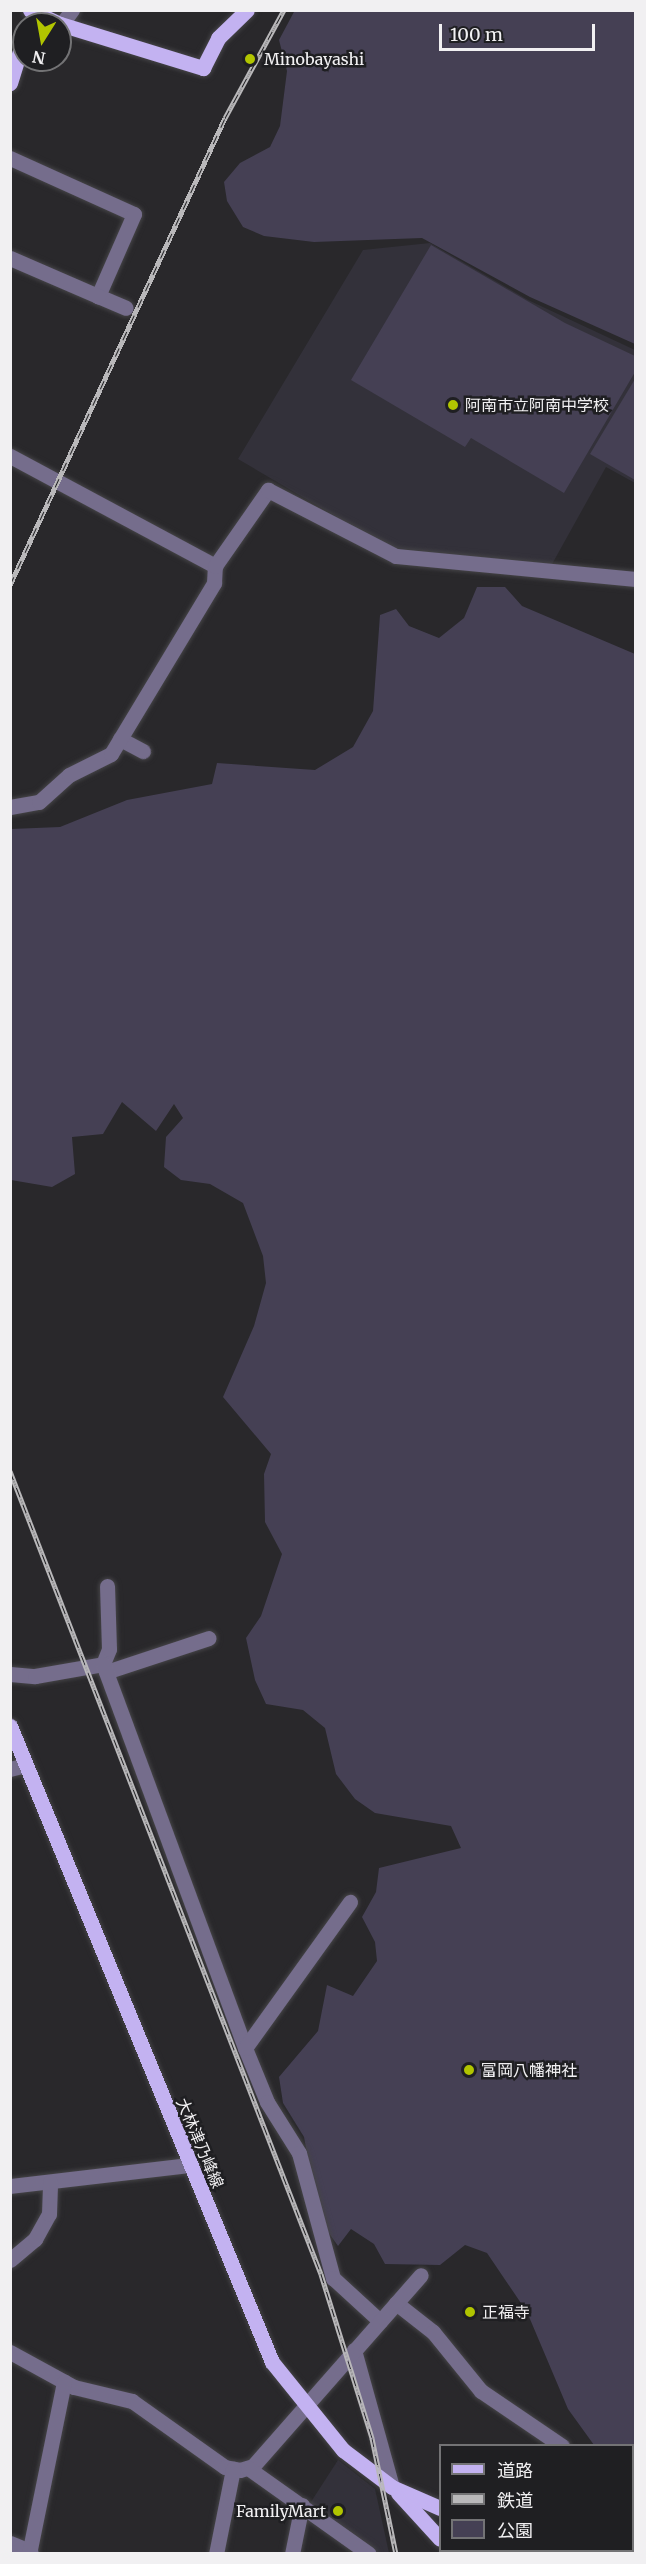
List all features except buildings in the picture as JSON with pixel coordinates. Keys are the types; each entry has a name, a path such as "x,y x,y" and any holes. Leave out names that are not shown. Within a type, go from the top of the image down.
{"main road":[{"path":"72,28 207,69 218,38 247,10"},
{"name":"大林津乃峰線","path":"10,1726 260,2337 305,2404 343,2450 392,2487 439,2507"},
{"path":"392,2487 439,2538"}],"street":[{"path":"10,158 134,214 98,296"},
{"path":"10,258 126,308"},
{"path":"10,456 215,566"},
{"path":"10,807 39,802 69,775 111,754 214,583 215,566 268,490 374,549 458,564 636,579"},
{"path":"120,739 143,752"},
{"path":"107,1586 109,1649 104,1668 244,2048 267,2102 299,2153 333,2277 380,2321"},
{"path":"10,1674 35,1676 104,1668 209,1638"},
{"path":"10,1769 26,1765"},
{"path":"244,2048 350,1902"},
{"path":"10,2186 188,2164"},
{"path":"10,2260 35,2239 49,2214 50,2182"},
{"path":"216,2553 241,2469 305,2404 421,2275"},
{"path":"396,2303 434,2332 481,2391 560,2444"},
{"path":"354,2350 392,2487"},
{"path":"10,2352 64,2382 132,2401 302,2505 369,2553"},
{"path":"10,2543 29,2552 64,2382"},
{"path":"292,2553 302,2505"}],"shaded area":[{"name":"阿南市立阿南中学校","path":"430,243 528,300 635,350 635,483 606,467 551,566 388,547 238,459 363,250"},
{"path":"338,2460 375,2489 389,2553 377,2553 309,2505"}],"green space":[{"path":"295,10 635,11 635,344 530,297 422,238 314,242 264,236 243,227 227,201 224,182 240,163 270,147 280,126 287,71 279,40"},
{"path":"431,245 565,323 635,356 635,372 564,493 471,438 465,447 351,380"},
{"path":"635,379 636,480 590,454"},
{"path":"477,587 505,587 522,606 635,654 635,2479 634,2444 593,2444 568,2409 527,2312 487,2253 465,2245 440,2265 385,2264 374,2244 351,2229 338,2246 319,2219 304,2137 283,2103 279,2077 318,2031 327,1985 353,1996 377,1961 375,1942 362,1917 376,1892 379,1868 461,1848 451,1826 375,1813 355,1799 336,1774 325,1728 303,1710 266,1704 255,1680 246,1638 261,1616 282,1554 265,1522 264,1474 271,1454 223,1397 254,1326 266,1283 263,1256 243,1203 210,1184 181,1180 164,1167 166,1137 183,1118 174,1104 156,1131 122,1102 103,1134 72,1137 75,1174 52,1187 11,1180 11,829 60,827 127,800 212,784 217,763 315,770 353,747 373,711 380,615 396,609 409,626 439,638 464,618"}],"railway":[{"path":"10,585 225,118 284,10"},
{"path":"10,1471 321,2274 372,2438 396,2554"}],"place":[{"name":"Minobayashi","path":"250,59"},
{"name":"阿南市立阿南中学校","path":"453,405"},
{"name":"富岡八幡神社","path":"469,2070"},
{"name":"正福寺","path":"470,2312"},
{"name":"FamilyMart","path":"338,2511"}]}
